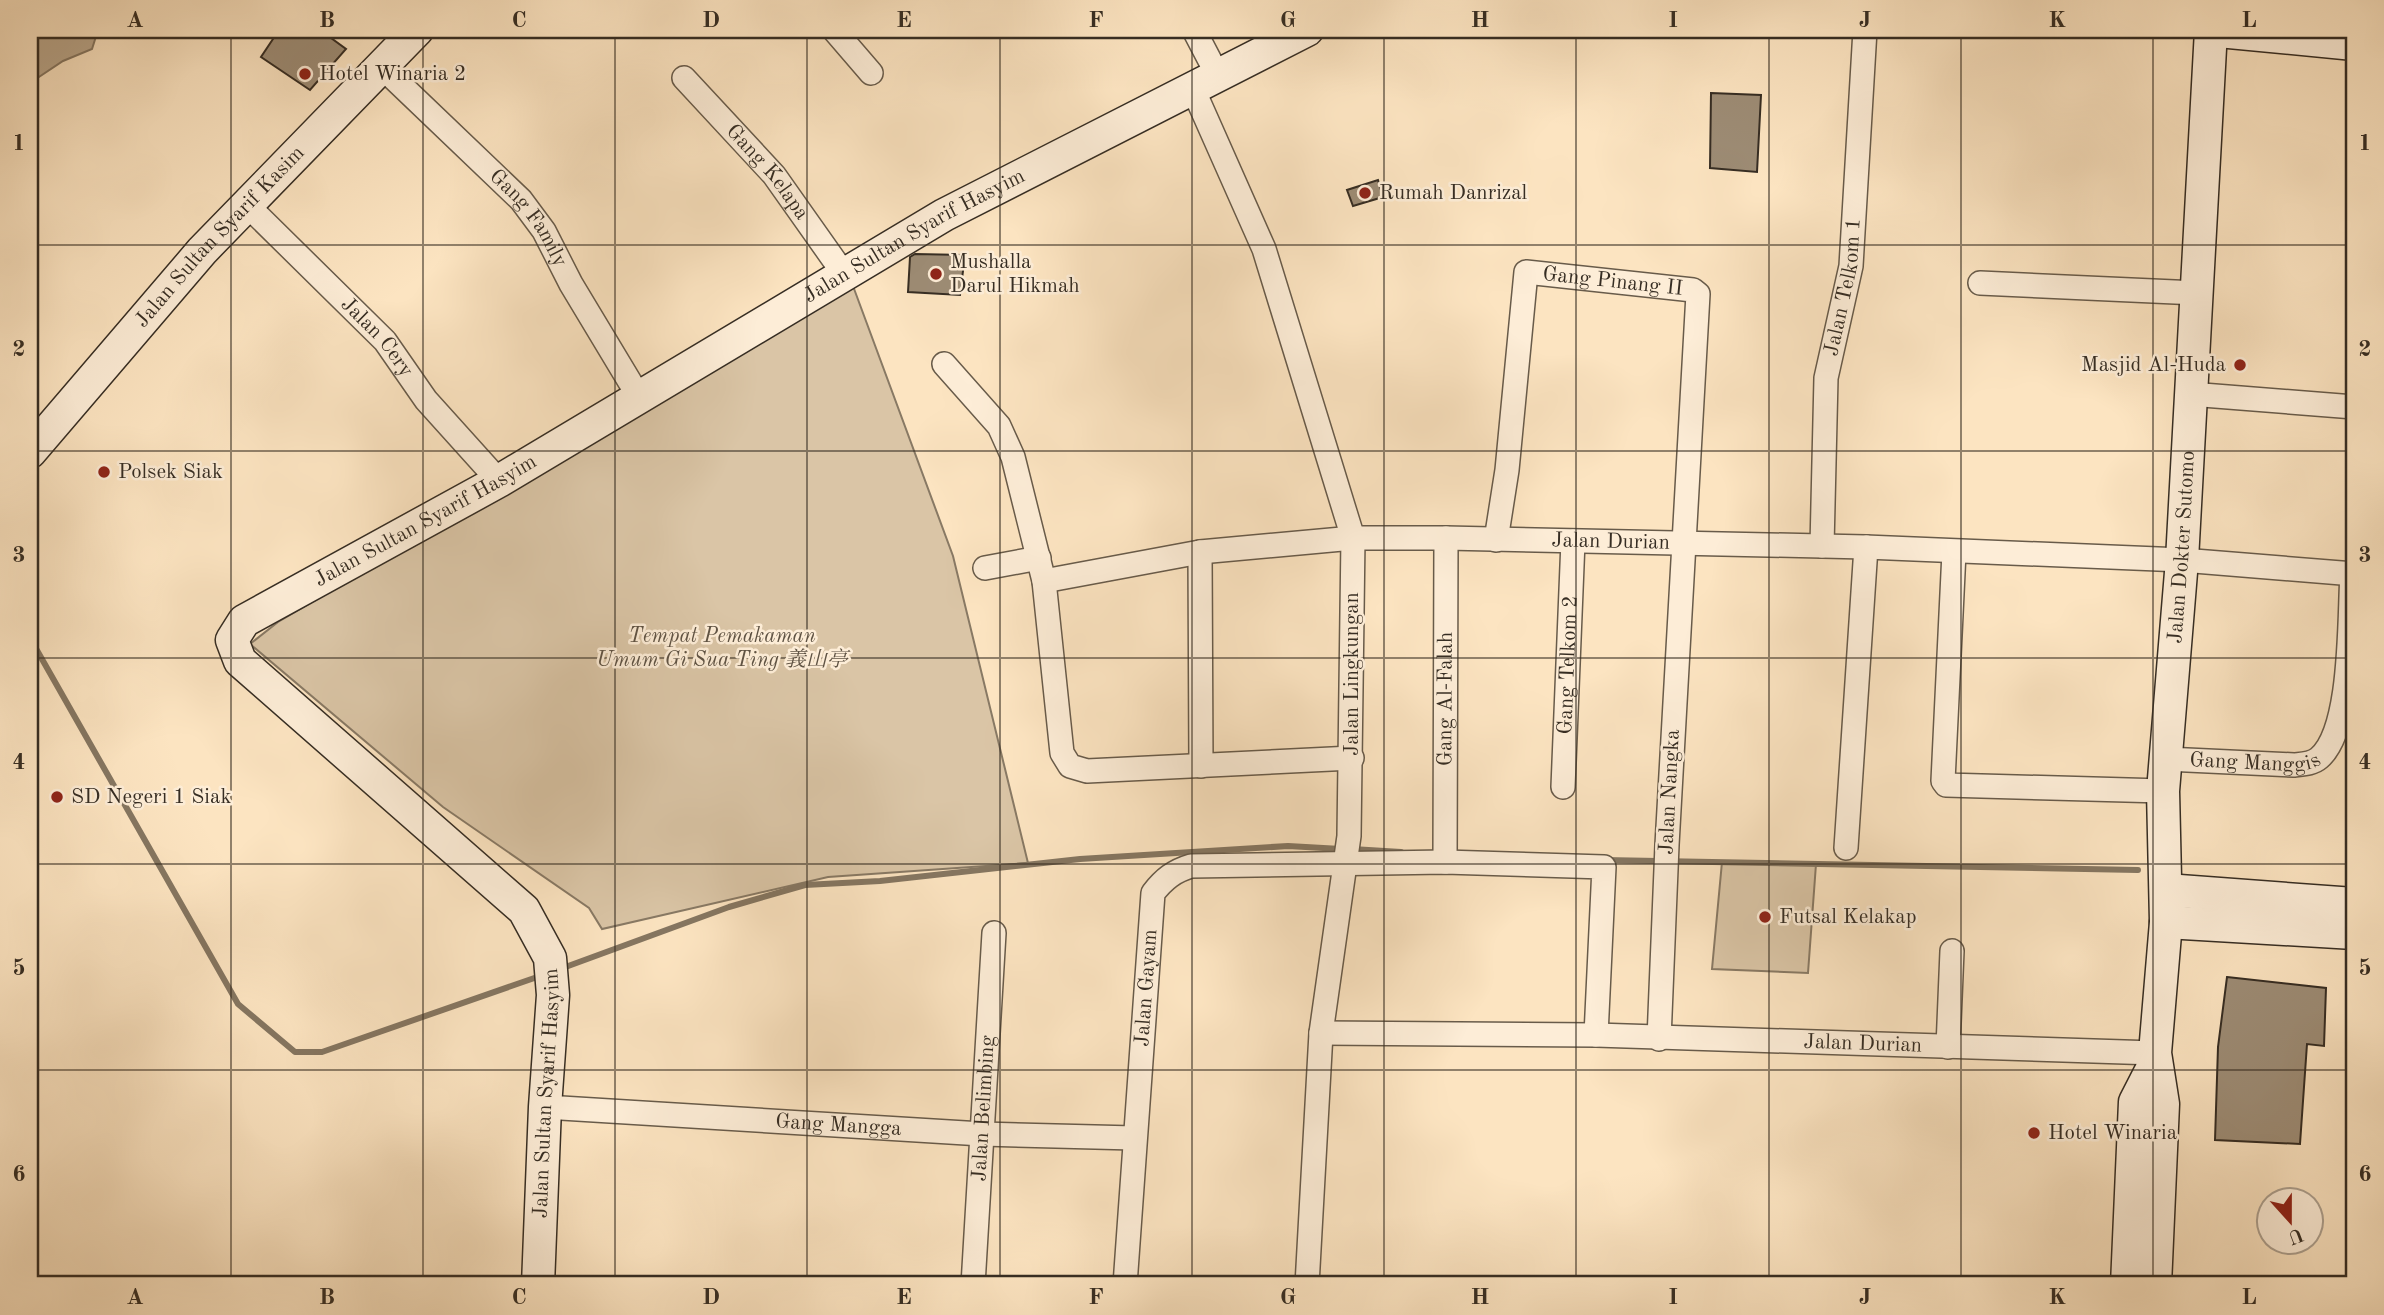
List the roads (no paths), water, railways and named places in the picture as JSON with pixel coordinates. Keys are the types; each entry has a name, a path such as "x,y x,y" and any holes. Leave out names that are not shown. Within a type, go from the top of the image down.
{"street":[{"name":"Jalan Sultan Syarif Kasim","path":"30,453 202,251 383,68 417,30"},
{"path":"834,30 872,73"},
{"name":"Jalan Lingkungan","path":"1194,30 1205,83 1264,249 1353,538 1349,836 1321,1033 1307,1285"},
{"name":"Jalan Sultan Syarif Hasyim","path":"538,1285 545,1107 553,995 550,958 524,910 240,662 232,640 244,621 499,481 944,215 1307,30"},
{"name":"Jalan Telkom 1","path":"1822,546 1826,378 1851,266 1865,30"},
{"path":"2210,30 2354,44"},
{"name":"Jalan Dokter Sutomo","path":"2155,1285 2162,1104 2155,1058 2166,922 2163,791 2182,560 2210,30"},
{"name":"Gang Family","path":"383,68 521,200 544,231 571,284 639,397"},
{"name":"Gang Kelapa","path":"684,78 774,175 844,274"},
{"name":"Jalan Cery","path":"246,204 386,341 426,400 499,481"},
{"name":"Gang Pinang II","path":"1496,540 1507,470 1526,272 1651,284 1693,290 1698,294 1689,479"},
{"path":"1980,283 2197,293"},
{"path":"944,364 999,426 1013,457 1044,581 1065,761 1077,770 1087,771 1352,758"},
{"path":"2190,394 2354,407"},
{"name":"Jalan Nangka","path":"1659,1039 1683,545 1689,479"},
{"name":"Jalan Durian","path":"1044,581 1199,552 1353,538 1866,547 2182,560 2353,574"},
{"name":"Gang Al-Falah","path":"1445,862 1446,538"},
{"name":"Gang Telkom 2","path":"1563,787 1573,541"},
{"path":"1846,848 1866,547"},
{"path":"1199,552 1201,766"},
{"path":"1954,552 1943,780 1946,785 2163,791"},
{"path":"985,568 1039,558"},
{"name":"Gang Manggis","path":"2166,759 2294,765 2313,762 2322,756 2345,706 2353,574"},
{"path":"1344,863 1445,862 1604,867 1596,1035"},
{"name":"Jalan Gayam","path":"1125,1285 1153,893 1163,880 1177,870 1191,866 1344,863"},
{"path":"2166,890 2354,904"},
{"path":"2166,922 2354,933"},
{"name":"Jalan Belimbing","path":"973,1285 995,933"},
{"path":"1948,1046 1952,951"},
{"name":"Jalan Durian","path":"1321,1033 1596,1035 1948,1046 2155,1058"},
{"name":"Jalan Dokter Sutomo","path":"2127,1285 2136,1102 2155,1058"},
{"name":"Gang Mangga","path":"545,1107 982,1135 1134,1138"}],"waterway":[{"path":"30,638 238,1004 295,1052 322,1052 543,975"},
{"path":"560,969 729,907 805,885 880,881 1080,859 1288,846 1341,849"},
{"path":"1352,849 1401,852"},
{"path":"1604,860 2138,870"}],"place":[{"name":"Hotel Winaria 2","path":"305,74"},
{"name":"Rumah Danrizal","path":"1365,193"},
{"name":"Mushalla Darul Hikmah","path":"936,274"},
{"name":"Masjid Al-Huda","path":"2240,365"},
{"name":"Polsek Siak","path":"104,472"},
{"name":"SD Negeri 1 Siak","path":"57,797"},
{"name":"Futsal Kelakap","path":"1765,917"},
{"name":"Hotel Winaria","path":"2034,1133"}],"park label":[{"name":"Tempat Pemakaman Umum Gi Sua Ting 義山亭","path":"722,648"}]}
